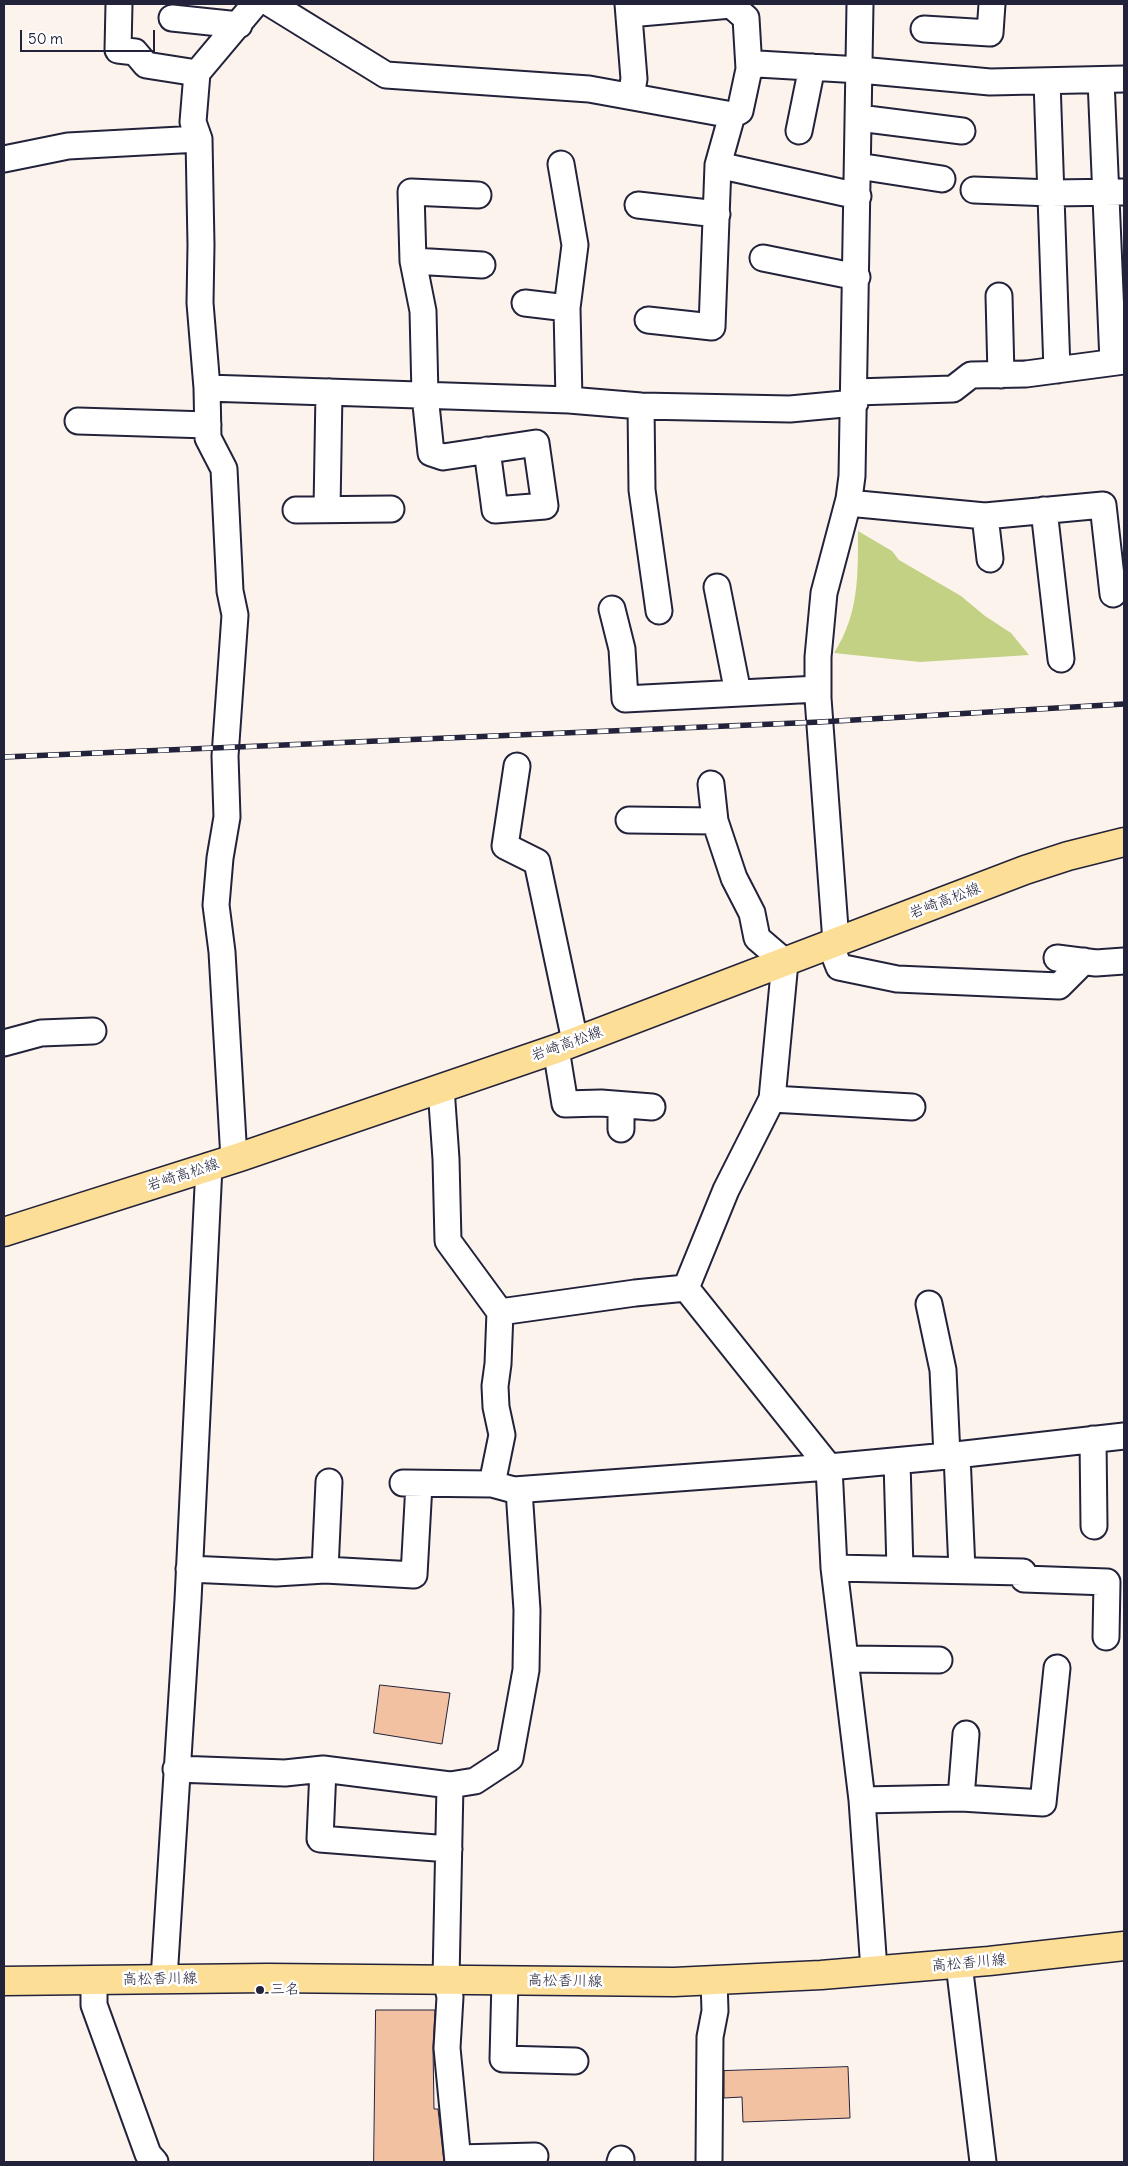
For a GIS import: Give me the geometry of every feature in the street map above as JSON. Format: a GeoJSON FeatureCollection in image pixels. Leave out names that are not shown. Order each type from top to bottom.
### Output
{"type":"FeatureCollection","features":[{"type":"Feature","properties":{"kind":"main road","name":"岩崎高松線"},"geometry":{"type":"LineString","coordinates":[[4,1232],[222,1162],[566,1045],[1025,870],[1068,856],[1124,842]]}},
{"type":"Feature","properties":{"kind":"main road","name":"高松香川線"},"geometry":{"type":"LineString","coordinates":[[4,1981],[164,1979],[674,1982],[959,1964],[1124,1946]]}},
{"type":"Feature","properties":{"kind":"street"},"geometry":{"type":"LineString","coordinates":[[119,4],[118,50],[135,52],[146,65],[197,73]]}},
{"type":"Feature","properties":{"kind":"street"},"geometry":{"type":"LineString","coordinates":[[164,1979],[189,1569],[222,1162],[222,952],[216,905],[220,858],[227,818],[225,756],[235,615],[230,591],[224,469],[208,438],[207,388],[200,303],[199,139],[193,122],[197,73],[255,4]]}},
{"type":"Feature","properties":{"kind":"street"},"geometry":{"type":"LineString","coordinates":[[271,4],[386,76],[589,89],[732,115],[740,111],[749,69],[746,18],[731,5],[629,9],[634,79],[631,96]]}},
{"type":"Feature","properties":{"kind":"street"},"geometry":{"type":"LineString","coordinates":[[860,4],[855,398],[852,476],[848,503],[824,593],[818,657],[818,689],[833,943],[839,967],[897,979],[1059,986],[1084,961]]}},
{"type":"Feature","properties":{"kind":"street"},"geometry":{"type":"LineString","coordinates":[[924,29],[990,33],[992,4]]}},
{"type":"Feature","properties":{"kind":"street"},"geometry":{"type":"LineString","coordinates":[[172,18],[238,25]]}},
{"type":"Feature","properties":{"kind":"street"},"geometry":{"type":"LineString","coordinates":[[207,388],[569,400],[641,406],[790,409],[855,398],[954,389],[971,375],[1026,374],[1119,361],[1113,80],[990,82],[860,70],[758,64],[749,69]]}},
{"type":"Feature","properties":{"kind":"street"},"geometry":{"type":"LineString","coordinates":[[799,131],[812,67]]}},
{"type":"Feature","properties":{"kind":"street"},"geometry":{"type":"LineString","coordinates":[[1047,81],[1057,370]]}},
{"type":"Feature","properties":{"kind":"street"},"geometry":{"type":"LineString","coordinates":[[648,320],[712,327],[718,165],[732,115]]}},
{"type":"Feature","properties":{"kind":"street"},"geometry":{"type":"LineString","coordinates":[[859,118],[962,131]]}},
{"type":"Feature","properties":{"kind":"street"},"geometry":{"type":"LineString","coordinates":[[4,159],[68,146],[199,139]]}},
{"type":"Feature","properties":{"kind":"street"},"geometry":{"type":"LineString","coordinates":[[561,164],[575,245],[567,308],[569,400]]}},
{"type":"Feature","properties":{"kind":"street"},"geometry":{"type":"LineString","coordinates":[[718,165],[858,196]]}},
{"type":"Feature","properties":{"kind":"street"},"geometry":{"type":"LineString","coordinates":[[858,166],[942,179]]}},
{"type":"Feature","properties":{"kind":"street"},"geometry":{"type":"LineString","coordinates":[[974,190],[1051,193],[1115,192]]}},
{"type":"Feature","properties":{"kind":"street"},"geometry":{"type":"LineString","coordinates":[[478,195],[411,192],[413,261],[423,311],[425,395],[431,453],[443,457],[487,450]]}},
{"type":"Feature","properties":{"kind":"street"},"geometry":{"type":"LineString","coordinates":[[638,205],[717,214]]}},
{"type":"Feature","properties":{"kind":"street"},"geometry":{"type":"LineString","coordinates":[[763,258],[856,277]]}},
{"type":"Feature","properties":{"kind":"street"},"geometry":{"type":"LineString","coordinates":[[413,261],[482,265]]}},
{"type":"Feature","properties":{"kind":"street"},"geometry":{"type":"LineString","coordinates":[[999,296],[1001,375]]}},
{"type":"Feature","properties":{"kind":"street"},"geometry":{"type":"LineString","coordinates":[[525,304],[567,308]]}},
{"type":"Feature","properties":{"kind":"street"},"geometry":{"type":"LineString","coordinates":[[327,509],[329,392]]}},
{"type":"Feature","properties":{"kind":"street"},"geometry":{"type":"LineString","coordinates":[[641,406],[642,490],[659,611]]}},
{"type":"Feature","properties":{"kind":"street"},"geometry":{"type":"LineString","coordinates":[[78,421],[208,425]]}},
{"type":"Feature","properties":{"kind":"street"},"geometry":{"type":"LineString","coordinates":[[848,503],[986,516],[1103,505],[1113,594]]}},
{"type":"Feature","properties":{"kind":"street"},"geometry":{"type":"LineString","coordinates":[[296,510],[390,509]]}},
{"type":"Feature","properties":{"kind":"street"},"geometry":{"type":"LineString","coordinates":[[1044,510],[1062,659]]}},
{"type":"Feature","properties":{"kind":"street"},"geometry":{"type":"LineString","coordinates":[[986,516],[990,559]]}},
{"type":"Feature","properties":{"kind":"street"},"geometry":{"type":"LineString","coordinates":[[717,587],[738,693]]}},
{"type":"Feature","properties":{"kind":"street"},"geometry":{"type":"LineString","coordinates":[[612,608],[622,649],[624,699],[818,689]]}},
{"type":"Feature","properties":{"kind":"street"},"geometry":{"type":"LineString","coordinates":[[518,766],[505,846],[537,862],[566,1045],[565,1104],[652,1107]]}},
{"type":"Feature","properties":{"kind":"street"},"geometry":{"type":"LineString","coordinates":[[686,1288],[726,1190],[772,1099],[785,962],[757,938],[752,913],[734,878],[715,821],[711,784]]}},
{"type":"Feature","properties":{"kind":"street"},"geometry":{"type":"LineString","coordinates":[[629,820],[715,821]]}},
{"type":"Feature","properties":{"kind":"street"},"geometry":{"type":"LineString","coordinates":[[1057,958],[1084,961],[1124,961]]}},
{"type":"Feature","properties":{"kind":"street"},"geometry":{"type":"LineString","coordinates":[[4,1043],[41,1033],[93,1032]]}},
{"type":"Feature","properties":{"kind":"street"},"geometry":{"type":"LineString","coordinates":[[441,1088],[446,1159],[448,1241],[500,1312],[498,1364],[495,1386],[496,1407],[502,1435],[492,1484]]}},
{"type":"Feature","properties":{"kind":"street"},"geometry":{"type":"LineString","coordinates":[[772,1099],[912,1107]]}},
{"type":"Feature","properties":{"kind":"street"},"geometry":{"type":"LineString","coordinates":[[621,1105],[621,1129]]}},
{"type":"Feature","properties":{"kind":"street"},"geometry":{"type":"LineString","coordinates":[[500,1312],[635,1293],[686,1288]]}},
{"type":"Feature","properties":{"kind":"street"},"geometry":{"type":"LineString","coordinates":[[686,1288],[829,1467],[834,1568],[862,1800],[874,1970]]}},
{"type":"Feature","properties":{"kind":"street"},"geometry":{"type":"LineString","coordinates":[[929,1304],[943,1370],[962,1570]]}},
{"type":"Feature","properties":{"kind":"street"},"geometry":{"type":"LineString","coordinates":[[189,1569],[276,1573],[325,1570],[414,1575],[411,1483],[492,1484],[519,1490],[897,1461],[1124,1436]]}},
{"type":"Feature","properties":{"kind":"street"},"geometry":{"type":"LineString","coordinates":[[1093,1440],[1094,1526]]}},
{"type":"Feature","properties":{"kind":"street"},"geometry":{"type":"LineString","coordinates":[[897,1461],[900,1569]]}},
{"type":"Feature","properties":{"kind":"street"},"geometry":{"type":"LineString","coordinates":[[325,1570],[329,1482]]}},
{"type":"Feature","properties":{"kind":"street"},"geometry":{"type":"LineString","coordinates":[[176,1769],[285,1773],[323,1769],[450,1785],[475,1781],[510,1758],[526,1670],[527,1610],[519,1490]]}},
{"type":"Feature","properties":{"kind":"street"},"geometry":{"type":"LineString","coordinates":[[834,1568],[1023,1572],[1024,1579],[1107,1582],[1106,1637]]}},
{"type":"Feature","properties":{"kind":"street"},"geometry":{"type":"LineString","coordinates":[[845,1659],[939,1660]]}},
{"type":"Feature","properties":{"kind":"street"},"geometry":{"type":"LineString","coordinates":[[862,1800],[961,1798],[1043,1803],[1056,1668]]}},
{"type":"Feature","properties":{"kind":"street"},"geometry":{"type":"LineString","coordinates":[[961,1798],[966,1734]]}},
{"type":"Feature","properties":{"kind":"street"},"geometry":{"type":"LineString","coordinates":[[323,1769],[320,1838],[449,1849]]}},
{"type":"Feature","properties":{"kind":"street"},"geometry":{"type":"LineString","coordinates":[[450,1785],[446,1980],[450,1997],[447,2048],[458,2160],[535,2156]]}},
{"type":"Feature","properties":{"kind":"street"},"geometry":{"type":"LineString","coordinates":[[959,1964],[983,2162]]}},
{"type":"Feature","properties":{"kind":"street"},"geometry":{"type":"LineString","coordinates":[[505,1980],[503,2059],[574,2061]]}},
{"type":"Feature","properties":{"kind":"street"},"geometry":{"type":"LineString","coordinates":[[708,2162],[710,2037],[715,2011],[714,1980]]}},
{"type":"Feature","properties":{"kind":"street"},"geometry":{"type":"LineString","coordinates":[[94,1981],[94,2005],[148,2154],[154,2162]]}},
{"type":"Feature","properties":{"kind":"green space"},"geometry":{"type":"Polygon","coordinates":[[[858,531],[892,551],[899,560],[961,596],[985,616],[1011,633],[1029,655],[920,662],[834,653],[853,609],[858,564],[858,531]]]}},
{"type":"Feature","properties":{"kind":"building"},"geometry":{"type":"Polygon","coordinates":[[[380,1685],[450,1693],[442,1744],[374,1733],[380,1685]]]}},
{"type":"Feature","properties":{"kind":"building"},"geometry":{"type":"Polygon","coordinates":[[[376,2010],[435,2010],[433,2047],[434,2109],[438,2109],[444,2162],[374,2162],[376,2010]]]}},
{"type":"Feature","properties":{"kind":"building"},"geometry":{"type":"Polygon","coordinates":[[[848,2067],[850,2118],[743,2122],[742,2097],[724,2098],[724,2071],[848,2067]]]}},
{"type":"Feature","properties":{"kind":"railway"},"geometry":{"type":"LineString","coordinates":[[4,757],[820,722],[1124,704]]}},
{"type":"Feature","properties":{"kind":"place","name":"三名"},"geometry":{"type":"Point","coordinates":[260,1990]}}]}
